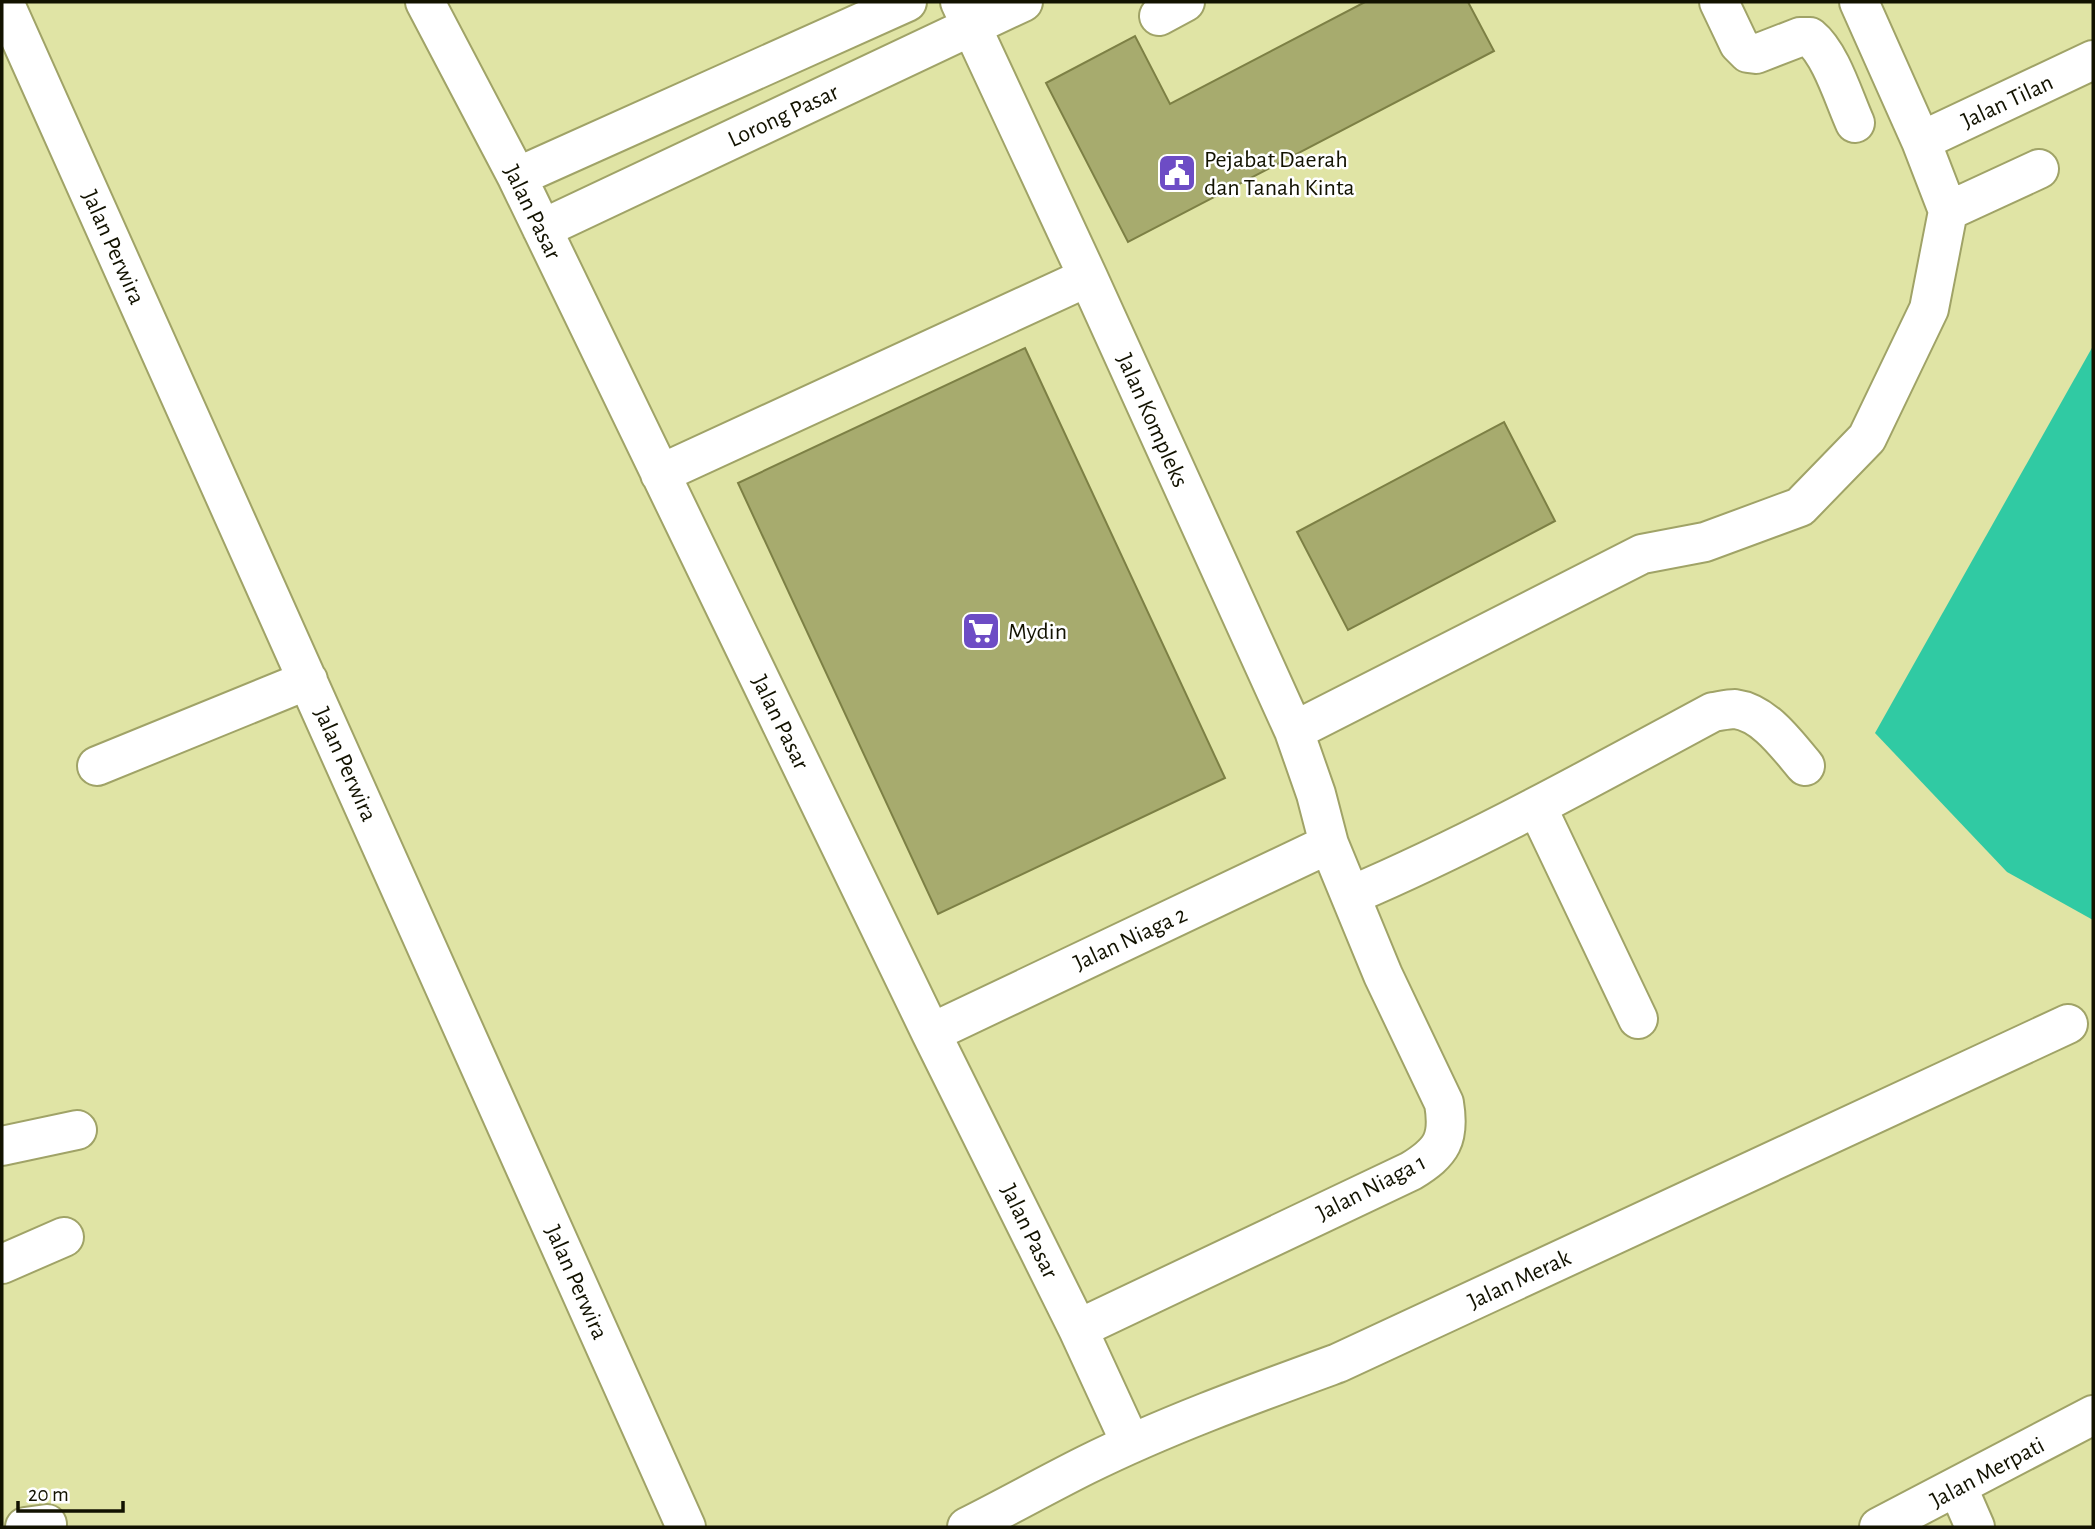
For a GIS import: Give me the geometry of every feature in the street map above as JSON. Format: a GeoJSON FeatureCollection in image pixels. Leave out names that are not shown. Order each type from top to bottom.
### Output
{"type":"FeatureCollection","features":[{"type":"Feature","properties":{"kind":"street","name":"Jalan Perwira"},"geometry":{"type":"LineString","coordinates":[[4,2],[686,1527]]}},
{"type":"Feature","properties":{"kind":"street","name":"Jalan Pasar"},"geometry":{"type":"LineString","coordinates":[[425,2],[517,177],[931,1033],[1078,1329],[1131,1444]]}},
{"type":"Feature","properties":{"kind":"street"},"geometry":{"type":"LineString","coordinates":[[517,177],[907,2]]}},
{"type":"Feature","properties":{"kind":"street","name":"Lorong Pasar"},"geometry":{"type":"LineString","coordinates":[[542,229],[965,14],[1023,2]]}},
{"type":"Feature","properties":{"kind":"street"},"geometry":{"type":"LineString","coordinates":[[1719,2],[1739,44],[1748,52],[1756,54],[1800,37],[1810,37],[1816,42],[1831,68],[1855,124]]}},
{"type":"Feature","properties":{"kind":"street"},"geometry":{"type":"LineString","coordinates":[[1294,731],[1642,554],[1705,542],[1800,507],[1867,438],[1929,309],[1948,211],[1921,141],[1858,2]]}},
{"type":"Feature","properties":{"kind":"street","name":"Jalan Kompleks"},"geometry":{"type":"LineString","coordinates":[[965,14],[1088,276],[1294,731],[1316,794],[1329,844]]}},
{"type":"Feature","properties":{"kind":"street"},"geometry":{"type":"LineString","coordinates":[[1831,68],[1879,48]]}},
{"type":"Feature","properties":{"kind":"street","name":"Jalan Tilan"},"geometry":{"type":"LineString","coordinates":[[1921,141],[2093,60]]}},
{"type":"Feature","properties":{"kind":"street"},"geometry":{"type":"LineString","coordinates":[[1948,211],[2039,169]]}},
{"type":"Feature","properties":{"kind":"street"},"geometry":{"type":"LineString","coordinates":[[660,474],[1088,276]]}},
{"type":"Feature","properties":{"kind":"street"},"geometry":{"type":"LineString","coordinates":[[97,766],[307,680]]}},
{"type":"Feature","properties":{"kind":"street"},"geometry":{"type":"LineString","coordinates":[[1352,895],[1415,868],[1537,807],[1713,712],[1734,709],[1751,713],[1777,734],[1805,766]]}},
{"type":"Feature","properties":{"kind":"street"},"geometry":{"type":"LineString","coordinates":[[1537,807],[1638,1019]]}},
{"type":"Feature","properties":{"kind":"street","name":"Jalan Niaga 2"},"geometry":{"type":"LineString","coordinates":[[931,1033],[1329,844]]}},
{"type":"Feature","properties":{"kind":"street","name":"Jalan Niaga 1"},"geometry":{"type":"LineString","coordinates":[[1078,1329],[1411,1171],[1431,1159],[1443,1140],[1447,1123],[1444,1103],[1383,975],[1329,844]]}},
{"type":"Feature","properties":{"kind":"street","name":"Jalan Merak"},"geometry":{"type":"LineString","coordinates":[[967,1527],[1085,1465],[1233,1401],[1338,1363],[2068,1024]]}},
{"type":"Feature","properties":{"kind":"street"},"geometry":{"type":"LineString","coordinates":[[2,1146],[77,1130]]}},
{"type":"Feature","properties":{"kind":"street"},"geometry":{"type":"LineString","coordinates":[[2,1264],[64,1237]]}},
{"type":"Feature","properties":{"kind":"street","name":"Jalan Merpati"},"geometry":{"type":"LineString","coordinates":[[1879,1527],[2093,1415]]}},
{"type":"Feature","properties":{"kind":"street"},"geometry":{"type":"LineString","coordinates":[[1958,1488],[1975,1527]]}},
{"type":"Feature","properties":{"kind":"water"},"geometry":{"type":"Polygon","coordinates":[[[2093,346],[2093,920],[2007,872],[1875,733],[2093,346]]]}},
{"type":"Feature","properties":{"kind":"building","name":"Pejabat Daerah dan Tanah Kinta"},"geometry":{"type":"Polygon","coordinates":[[[1365,2],[1468,2],[1494,51],[1128,242],[1046,83],[1135,36],[1170,104],[1365,2]]]}},
{"type":"Feature","properties":{"kind":"building","name":"Mydin"},"geometry":{"type":"Polygon","coordinates":[[[1025,348],[1225,778],[938,914],[738,483],[1025,348]]]}},
{"type":"Feature","properties":{"kind":"building"},"geometry":{"type":"Polygon","coordinates":[[[1504,422],[1555,521],[1348,630],[1297,532],[1504,422]]]}},
{"type":"Feature","properties":{"kind":"place","name":"Pejabat Daerah dan Tanah Kinta"},"geometry":{"type":"Point","coordinates":[1177,173]}},
{"type":"Feature","properties":{"kind":"place","name":"Mydin"},"geometry":{"type":"Point","coordinates":[981,631]}}]}
